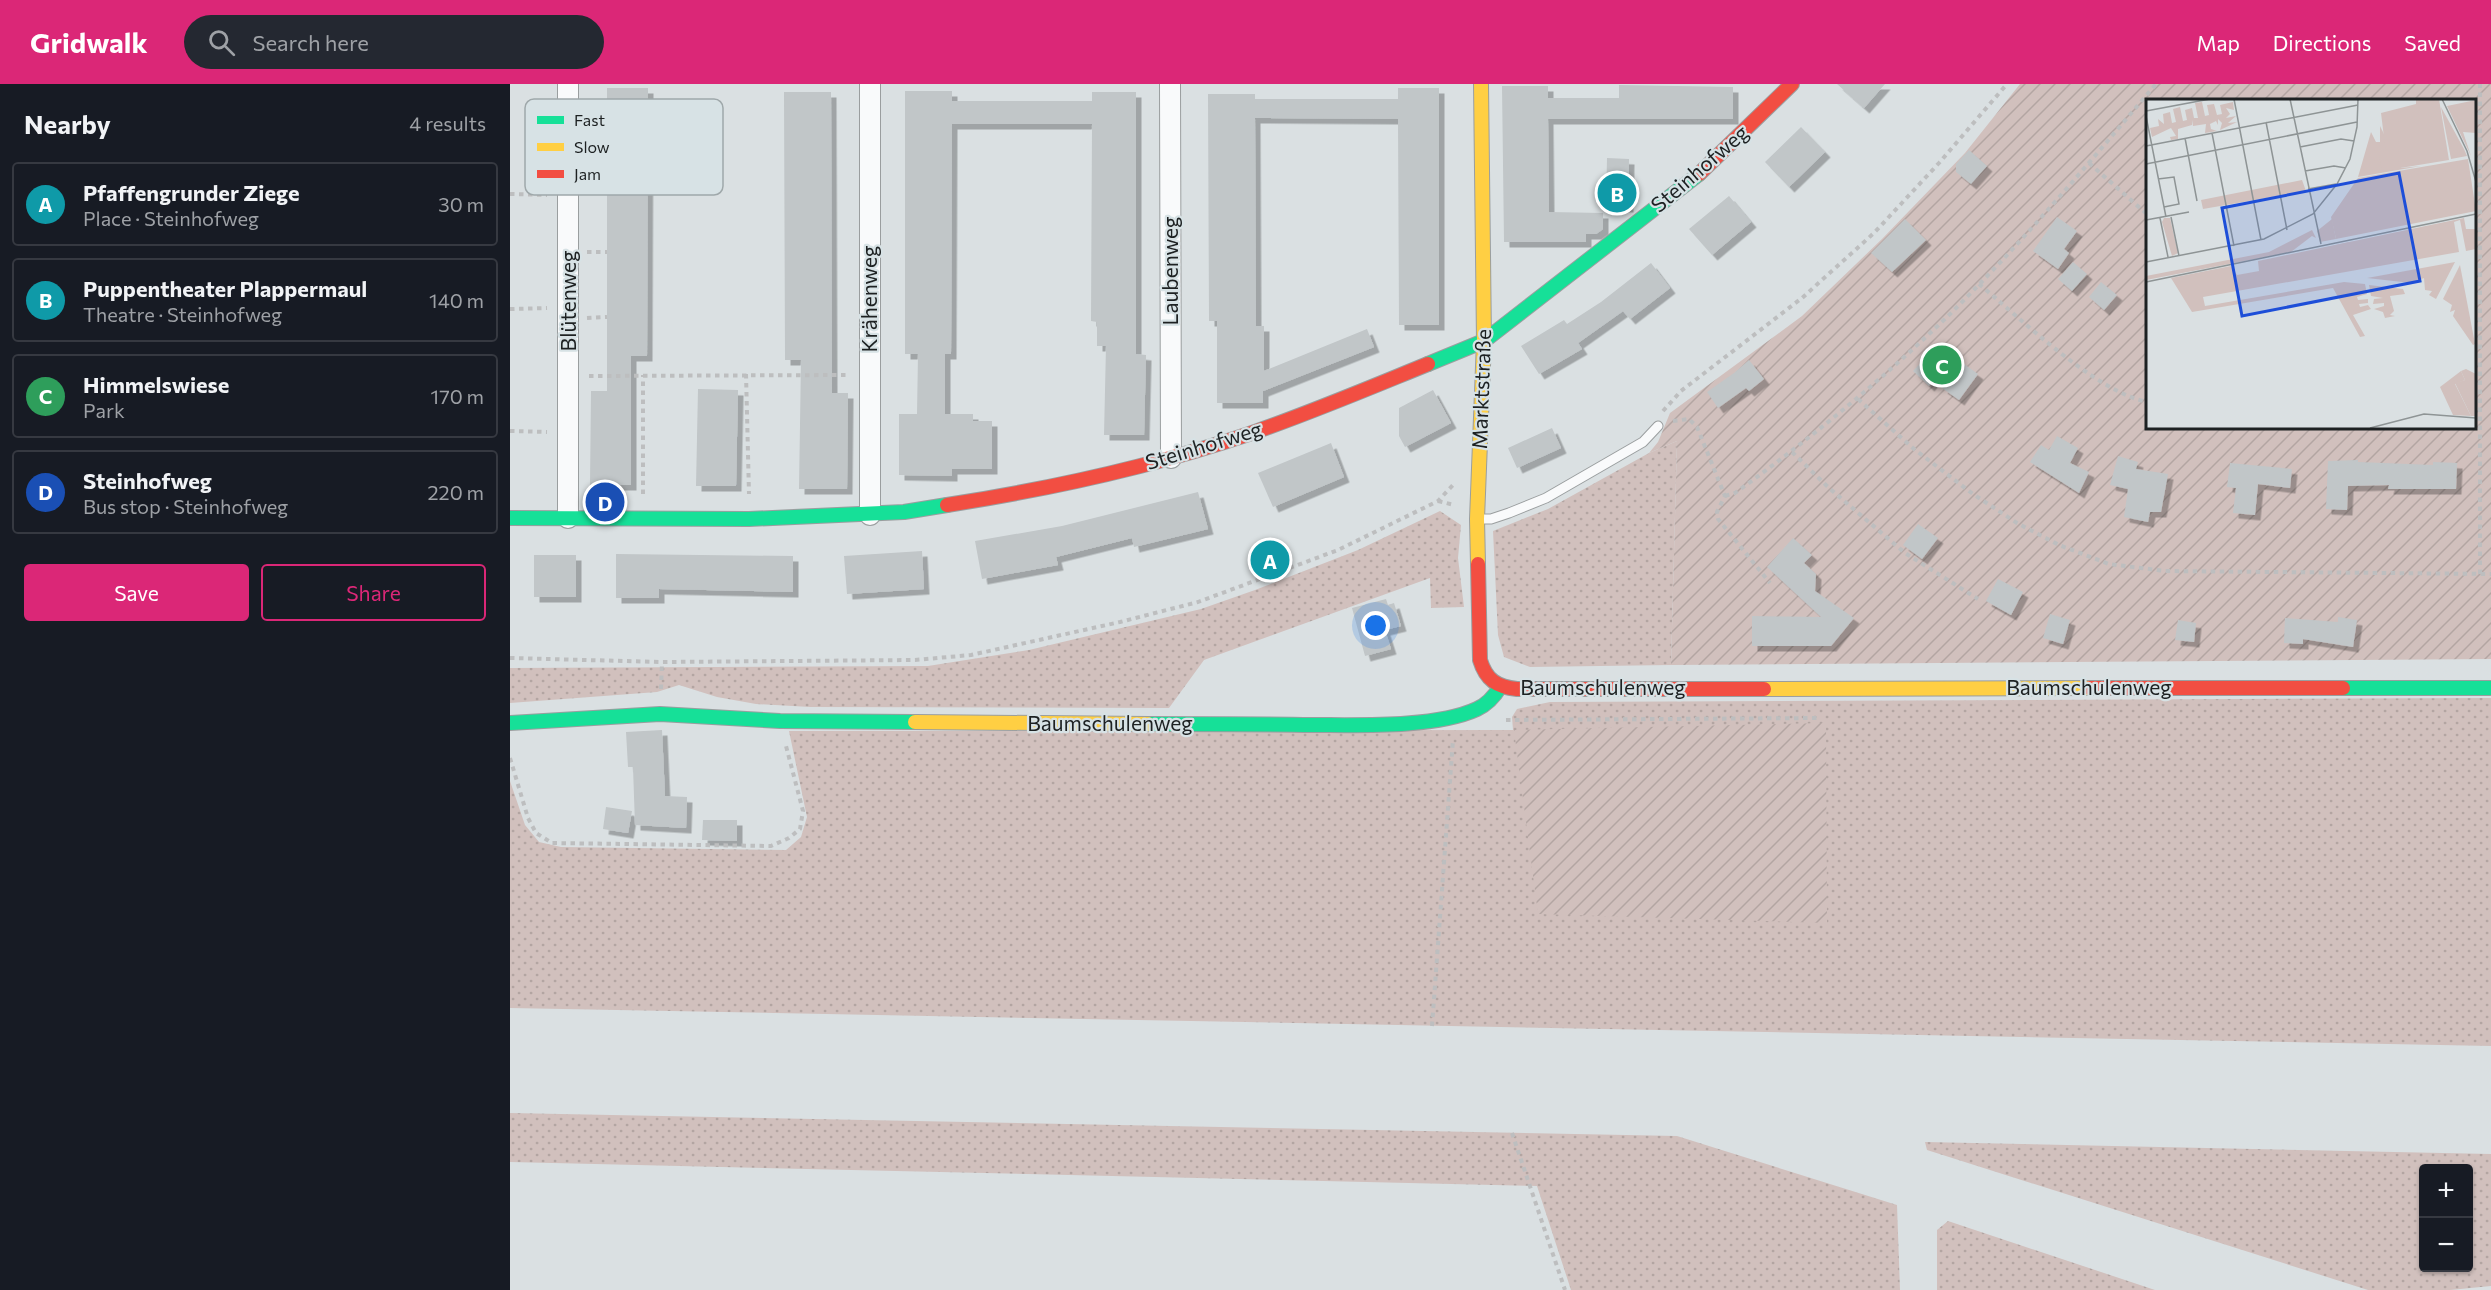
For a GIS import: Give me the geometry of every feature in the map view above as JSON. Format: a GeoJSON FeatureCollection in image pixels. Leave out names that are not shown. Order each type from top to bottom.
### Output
{"type":"FeatureCollection","features":[{"type":"Feature","properties":{"kind":"street","name":"Krähenweg"},"geometry":{"type":"LineString","coordinates":[[870,84],[870,515]]}},
{"type":"Feature","properties":{"kind":"street","name":"Laubenweg"},"geometry":{"type":"LineString","coordinates":[[1170,84],[1171,458]]}},
{"type":"Feature","properties":{"kind":"street","name":"Marktstraße"},"geometry":{"type":"LineString","coordinates":[[1481,84],[1484,341],[1477,519],[1480,660],[1483,670],[1500,687]]}},
{"type":"Feature","properties":{"kind":"street","name":"Steinhofweg"},"geometry":{"type":"LineString","coordinates":[[510,518],[749,519],[904,512],[1038,491],[1171,458],[1248,434],[1317,409],[1484,341],[1703,171],[1792,84]]}},
{"type":"Feature","properties":{"kind":"street","name":"Blütenweg"},"geometry":{"type":"LineString","coordinates":[[568,195],[568,518]]}},
{"type":"Feature","properties":{"kind":"street","name":"Baumschulenweg"},"geometry":{"type":"LineString","coordinates":[[510,723],[660,714],[780,722],[1356,725],[1432,721],[1455,715],[1488,703],[1500,687],[1517,689],[2491,688]]}},
{"type":"Feature","properties":{"kind":"lane"},"geometry":{"type":"LineString","coordinates":[[1477,519],[1491,519],[1546,498],[1643,442],[1658,426]]}},
{"type":"Feature","properties":{"kind":"path"},"geometry":{"type":"LineString","coordinates":[[1658,426],[1664,410],[1681,391],[1802,298],[1874,233],[1968,131],[2007,84]]}},
{"type":"Feature","properties":{"kind":"path"},"geometry":{"type":"LineString","coordinates":[[1770,583],[1718,519],[1717,512],[1725,496],[1735,493],[1792,452],[1858,399],[1979,284],[2089,163],[2156,84]]}},
{"type":"Feature","properties":{"kind":"path"},"geometry":{"type":"LineString","coordinates":[[2480,84],[2481,242],[2477,407],[2480,574]]}},
{"type":"Feature","properties":{"kind":"path"},"geometry":{"type":"LineString","coordinates":[[2089,163],[2146,214]]}},
{"type":"Feature","properties":{"kind":"path"},"geometry":{"type":"LineString","coordinates":[[510,194],[525,194]]}},
{"type":"Feature","properties":{"kind":"path"},"geometry":{"type":"LineString","coordinates":[[2476,242],[2481,242]]}},
{"type":"Feature","properties":{"kind":"path"},"geometry":{"type":"LineString","coordinates":[[1979,284],[2066,357],[2107,385],[2146,401]]}},
{"type":"Feature","properties":{"kind":"path"},"geometry":{"type":"LineString","coordinates":[[510,309],[568,308]]}},
{"type":"Feature","properties":{"kind":"path"},"geometry":{"type":"LineString","coordinates":[[642,518],[643,375]]}},
{"type":"Feature","properties":{"kind":"path"},"geometry":{"type":"LineString","coordinates":[[746,375],[749,519]]}},
{"type":"Feature","properties":{"kind":"path"},"geometry":{"type":"LineString","coordinates":[[569,376],[870,375]]}},
{"type":"Feature","properties":{"kind":"path"},"geometry":{"type":"LineString","coordinates":[[1858,399],[1914,448],[1973,494],[2017,523],[2059,545],[2109,564],[2165,571],[2491,574]]}},
{"type":"Feature","properties":{"kind":"path"},"geometry":{"type":"LineString","coordinates":[[1658,426],[1689,419],[1697,427],[1725,496]]}},
{"type":"Feature","properties":{"kind":"path"},"geometry":{"type":"LineString","coordinates":[[510,432],[568,432]]}},
{"type":"Feature","properties":{"kind":"path"},"geometry":{"type":"LineString","coordinates":[[1792,452],[1828,488],[1905,554],[1978,599]]}},
{"type":"Feature","properties":{"kind":"path"},"geometry":{"type":"LineString","coordinates":[[510,658],[662,662],[915,660],[971,655],[1120,622],[1197,602],[1338,550],[1438,501]]}},
{"type":"Feature","properties":{"kind":"path"},"geometry":{"type":"LineString","coordinates":[[1432,1026],[1455,715]]}},
{"type":"Feature","properties":{"kind":"path"},"geometry":{"type":"LineString","coordinates":[[1503,720],[1821,718]]}},
{"type":"Feature","properties":{"kind":"path"},"geometry":{"type":"LineString","coordinates":[[510,758],[528,818],[536,833],[552,843],[771,846],[789,838],[800,829],[802,812],[780,722]]}},
{"type":"Feature","properties":{"kind":"path"},"geometry":{"type":"LineString","coordinates":[[1512,1133],[1565,1290]]}},
{"type":"Feature","properties":{"kind":"shaded area"},"geometry":{"type":"Polygon","coordinates":[[[2020,84],[2491,84],[2491,659],[1671,665],[1677,441],[1649,453],[1658,442],[1670,413],[1802,316],[1882,239],[1965,153],[2020,84]]]}},
{"type":"Feature","properties":{"kind":"shaded area"},"geometry":{"type":"Polygon","coordinates":[[[1677,441],[1671,665],[1530,667],[1504,657],[1498,635],[1493,531],[1548,509],[1649,453],[1677,441]]]}},
{"type":"Feature","properties":{"kind":"shaded area"},"geometry":{"type":"Polygon","coordinates":[[[1440,511],[1461,525],[1458,558],[1464,607],[1431,608],[1430,578],[1204,660],[1169,708],[810,707],[756,704],[717,697],[679,685],[657,692],[510,703],[510,668],[928,666],[1029,650],[1201,609],[1358,550],[1440,511]]]}},
{"type":"Feature","properties":{"kind":"shaded area"},"geometry":{"type":"Polygon","coordinates":[[[2491,698],[2491,1046],[510,1008],[510,781],[525,825],[539,842],[561,847],[786,850],[801,837],[807,817],[789,731],[1513,730],[1512,717],[1517,709],[1550,702],[2491,698]]]}},
{"type":"Feature","properties":{"kind":"shaded area"},"geometry":{"type":"Polygon","coordinates":[[[1826,723],[1827,923],[1538,914],[1514,730],[1826,723]]]}},
{"type":"Feature","properties":{"kind":"shaded area"},"geometry":{"type":"Polygon","coordinates":[[[510,1113],[1677,1136],[1897,1205],[1900,1290],[1571,1290],[1537,1186],[510,1162],[510,1113]]]}},
{"type":"Feature","properties":{"kind":"shaded area"},"geometry":{"type":"Polygon","coordinates":[[[1925,1142],[2491,1154],[2491,1286],[2450,1290],[2368,1290],[1927,1150],[1925,1142]]]}},
{"type":"Feature","properties":{"kind":"shaded area"},"geometry":{"type":"Polygon","coordinates":[[[1948,1221],[2155,1290],[1937,1290],[1937,1230],[1948,1221]]]}},
{"type":"Feature","properties":{"kind":"building"},"geometry":{"type":"Polygon","coordinates":[[[1837,84],[1885,84],[1864,108],[1837,84]]]}},
{"type":"Feature","properties":{"kind":"building"},"geometry":{"type":"Polygon","coordinates":[[[1619,85],[1733,87],[1733,119],[1548,119],[1549,212],[1603,213],[1603,229],[1596,234],[1586,234],[1586,242],[1504,242],[1502,86],[1548,86],[1548,98],[1619,98],[1619,85]]]}},
{"type":"Feature","properties":{"kind":"building"},"geometry":{"type":"Polygon","coordinates":[[[607,88],[648,88],[648,99],[607,99],[607,88]]]}},
{"type":"Feature","properties":{"kind":"building"},"geometry":{"type":"Polygon","coordinates":[[[1398,88],[1439,88],[1439,325],[1399,325],[1398,119],[1255,118],[1256,326],[1264,326],[1264,371],[1367,329],[1374,347],[1263,391],[1263,403],[1217,403],[1217,321],[1209,321],[1208,94],[1255,94],[1255,99],[1398,99],[1398,88]]]}},
{"type":"Feature","properties":{"kind":"building"},"geometry":{"type":"Polygon","coordinates":[[[905,91],[952,91],[952,101],[1092,101],[1092,92],[1136,92],[1136,354],[1146,355],[1144,435],[1104,435],[1106,346],[1097,346],[1097,322],[1091,321],[1092,124],[952,124],[951,354],[945,354],[945,414],[973,414],[973,421],[992,421],[992,469],[952,469],[952,476],[899,475],[899,414],[917,414],[918,354],[905,354],[905,91]]]}},
{"type":"Feature","properties":{"kind":"building"},"geometry":{"type":"Polygon","coordinates":[[[784,92],[831,92],[832,393],[848,393],[847,489],[799,489],[801,360],[785,360],[784,92]]]}},
{"type":"Feature","properties":{"kind":"building"},"geometry":{"type":"Polygon","coordinates":[[[1801,127],[1825,152],[1789,187],[1765,162],[1801,127]]]}},
{"type":"Feature","properties":{"kind":"building"},"geometry":{"type":"Polygon","coordinates":[[[1969,150],[1987,166],[1971,184],[1956,172],[1956,164],[1969,150]]]}},
{"type":"Feature","properties":{"kind":"building"},"geometry":{"type":"Polygon","coordinates":[[[1607,158],[1629,159],[1628,207],[1606,206],[1607,158]]]}},
{"type":"Feature","properties":{"kind":"building"},"geometry":{"type":"Polygon","coordinates":[[[607,195],[648,195],[647,356],[631,356],[631,485],[590,485],[591,391],[607,391],[607,195]]]}},
{"type":"Feature","properties":{"kind":"building"},"geometry":{"type":"Polygon","coordinates":[[[1729,196],[1751,222],[1712,255],[1689,229],[1729,196]]]}},
{"type":"Feature","properties":{"kind":"building"},"geometry":{"type":"Polygon","coordinates":[[[2057,217],[2077,231],[2064,249],[2069,253],[2058,269],[2033,251],[2057,217]]]}},
{"type":"Feature","properties":{"kind":"building"},"geometry":{"type":"Polygon","coordinates":[[[1905,219],[1926,240],[1892,272],[1871,253],[1905,219]]]}},
{"type":"Feature","properties":{"kind":"building"},"geometry":{"type":"Polygon","coordinates":[[[2073,262],[2087,274],[2072,291],[2058,279],[2073,262]]]}},
{"type":"Feature","properties":{"kind":"building"},"geometry":{"type":"Polygon","coordinates":[[[1651,263],[1670,288],[1630,319],[1623,311],[1578,343],[1582,349],[1539,374],[1521,346],[1564,320],[1567,324],[1601,302],[1651,263]]]}},
{"type":"Feature","properties":{"kind":"building"},"geometry":{"type":"Polygon","coordinates":[[[2101,282],[2117,295],[2104,310],[2089,297],[2101,282]]]}},
{"type":"Feature","properties":{"kind":"building"},"geometry":{"type":"Polygon","coordinates":[[[1928,355],[1944,368],[1929,386],[1913,371],[1928,355]]]}},
{"type":"Feature","properties":{"kind":"building"},"geometry":{"type":"Polygon","coordinates":[[[1749,360],[1764,379],[1749,391],[1746,388],[1718,408],[1707,392],[1749,360]]]}},
{"type":"Feature","properties":{"kind":"building"},"geometry":{"type":"Polygon","coordinates":[[[1964,364],[1978,374],[1959,400],[1942,388],[1964,364]]]}},
{"type":"Feature","properties":{"kind":"building"},"geometry":{"type":"Polygon","coordinates":[[[698,389],[738,390],[736,486],[696,486],[698,389]]]}},
{"type":"Feature","properties":{"kind":"building"},"geometry":{"type":"Polygon","coordinates":[[[1433,390],[1451,423],[1405,447],[1399,436],[1399,408],[1433,390]]]}},
{"type":"Feature","properties":{"kind":"building"},"geometry":{"type":"Polygon","coordinates":[[[1552,428],[1561,448],[1517,468],[1508,448],[1552,428]]]}},
{"type":"Feature","properties":{"kind":"building"},"geometry":{"type":"Polygon","coordinates":[[[2057,436],[2078,448],[2070,463],[2089,472],[2079,493],[2030,462],[2041,445],[2049,450],[2057,436]]]}},
{"type":"Feature","properties":{"kind":"building"},"geometry":{"type":"Polygon","coordinates":[[[1331,443],[1344,477],[1273,507],[1258,473],[1331,443]]]}},
{"type":"Feature","properties":{"kind":"building"},"geometry":{"type":"Polygon","coordinates":[[[2118,456],[2138,462],[2136,469],[2168,474],[2161,512],[2150,512],[2148,522],[2124,517],[2128,489],[2110,485],[2118,456]]]}},
{"type":"Feature","properties":{"kind":"building"},"geometry":{"type":"Polygon","coordinates":[[[2358,460],[2358,462],[2433,465],[2433,462],[2457,463],[2456,489],[2388,489],[2389,485],[2348,486],[2347,510],[2326,509],[2328,461],[2358,460]]]}},
{"type":"Feature","properties":{"kind":"building"},"geometry":{"type":"Polygon","coordinates":[[[2230,463],[2292,469],[2290,488],[2258,484],[2255,515],[2233,513],[2236,488],[2227,487],[2230,463]]]}},
{"type":"Feature","properties":{"kind":"building"},"geometry":{"type":"Polygon","coordinates":[[[1198,492],[1208,529],[1134,547],[1132,538],[1056,557],[1058,565],[982,579],[975,541],[1062,526],[1198,492]]]}},
{"type":"Feature","properties":{"kind":"building"},"geometry":{"type":"Polygon","coordinates":[[[1918,524],[1938,538],[1922,559],[1903,545],[1918,524]]]}},
{"type":"Feature","properties":{"kind":"building"},"geometry":{"type":"Polygon","coordinates":[[[1793,538],[1812,555],[1804,563],[1816,574],[1815,591],[1854,618],[1831,646],[1752,646],[1752,616],[1821,617],[1767,567],[1793,538]]]}},
{"type":"Feature","properties":{"kind":"building"},"geometry":{"type":"Polygon","coordinates":[[[922,551],[924,589],[847,594],[844,556],[922,551]]]}},
{"type":"Feature","properties":{"kind":"building"},"geometry":{"type":"Polygon","coordinates":[[[616,554],[793,556],[793,592],[659,589],[659,598],[616,598],[616,554]]]}},
{"type":"Feature","properties":{"kind":"building"},"geometry":{"type":"Polygon","coordinates":[[[534,555],[576,555],[576,597],[534,597],[534,555]]]}},
{"type":"Feature","properties":{"kind":"building"},"geometry":{"type":"Polygon","coordinates":[[[1998,579],[2023,592],[2011,615],[1986,601],[1998,579]]]}},
{"type":"Feature","properties":{"kind":"building"},"geometry":{"type":"Polygon","coordinates":[[[1386,599],[1388,605],[1394,603],[1401,626],[1385,630],[1391,649],[1365,656],[1352,608],[1386,599]]]}},
{"type":"Feature","properties":{"kind":"building"},"geometry":{"type":"Polygon","coordinates":[[[2050,614],[2070,620],[2063,644],[2043,638],[2050,614]]]}},
{"type":"Feature","properties":{"kind":"building"},"geometry":{"type":"Polygon","coordinates":[[[2338,617],[2357,620],[2353,647],[2303,639],[2303,644],[2284,643],[2285,618],[2338,622],[2338,617]]]}},
{"type":"Feature","properties":{"kind":"building"},"geometry":{"type":"Polygon","coordinates":[[[2178,620],[2196,623],[2194,642],[2175,640],[2178,620]]]}},
{"type":"Feature","properties":{"kind":"building"},"geometry":{"type":"Polygon","coordinates":[[[662,730],[665,796],[687,797],[686,828],[635,825],[633,767],[628,767],[626,732],[662,730]]]}},
{"type":"Feature","properties":{"kind":"building"},"geometry":{"type":"Polygon","coordinates":[[[606,807],[632,811],[628,833],[603,829],[606,807]]]}},
{"type":"Feature","properties":{"kind":"building"},"geometry":{"type":"Polygon","coordinates":[[[703,820],[737,820],[737,841],[702,840],[703,820]]]}},
{"type":"Feature","properties":{"kind":"traffic: fast"},"geometry":{"type":"LineString","coordinates":[[1428,364],[1484,341],[1699,174]]}},
{"type":"Feature","properties":{"kind":"traffic: fast"},"geometry":{"type":"LineString","coordinates":[[510,518],[749,519],[904,512],[947,505]]}},
{"type":"Feature","properties":{"kind":"traffic: fast"},"geometry":{"type":"LineString","coordinates":[[1148,724],[1352,725],[1441,720],[1477,709],[1490,700],[1500,687]]}},
{"type":"Feature","properties":{"kind":"traffic: fast"},"geometry":{"type":"LineString","coordinates":[[2343,688],[2491,688]]}},
{"type":"Feature","properties":{"kind":"traffic: fast"},"geometry":{"type":"LineString","coordinates":[[510,723],[660,714],[780,721],[915,722]]}},
{"type":"Feature","properties":{"kind":"traffic: slow"},"geometry":{"type":"LineString","coordinates":[[1478,564],[1477,519],[1484,341],[1481,84]]}},
{"type":"Feature","properties":{"kind":"traffic: slow"},"geometry":{"type":"LineString","coordinates":[[1764,689],[2090,688]]}},
{"type":"Feature","properties":{"kind":"traffic: slow"},"geometry":{"type":"LineString","coordinates":[[915,722],[1148,724]]}},
{"type":"Feature","properties":{"kind":"traffic: jam"},"geometry":{"type":"LineString","coordinates":[[1699,174],[1792,84]]}},
{"type":"Feature","properties":{"kind":"traffic: jam"},"geometry":{"type":"LineString","coordinates":[[947,505],[1024,492],[1175,457],[1272,426],[1428,364]]}},
{"type":"Feature","properties":{"kind":"traffic: jam"},"geometry":{"type":"LineString","coordinates":[[1478,564],[1480,660],[1486,673],[1498,684],[1517,689],[1764,689]]}},
{"type":"Feature","properties":{"kind":"traffic: jam"},"geometry":{"type":"LineString","coordinates":[[2090,688],[2343,688]]}},
{"type":"Feature","properties":{"kind":"place","name":"Puppentheater Plappermaul"},"geometry":{"type":"Point","coordinates":[1617,193]}},
{"type":"Feature","properties":{"kind":"place","name":"Himmelswiese"},"geometry":{"type":"Point","coordinates":[1942,365]}},
{"type":"Feature","properties":{"kind":"place","name":"Steinhofweg"},"geometry":{"type":"Point","coordinates":[605,502]}},
{"type":"Feature","properties":{"kind":"place","name":"Pfaffengrunder Ziege"},"geometry":{"type":"Point","coordinates":[1270,560]}}]}
